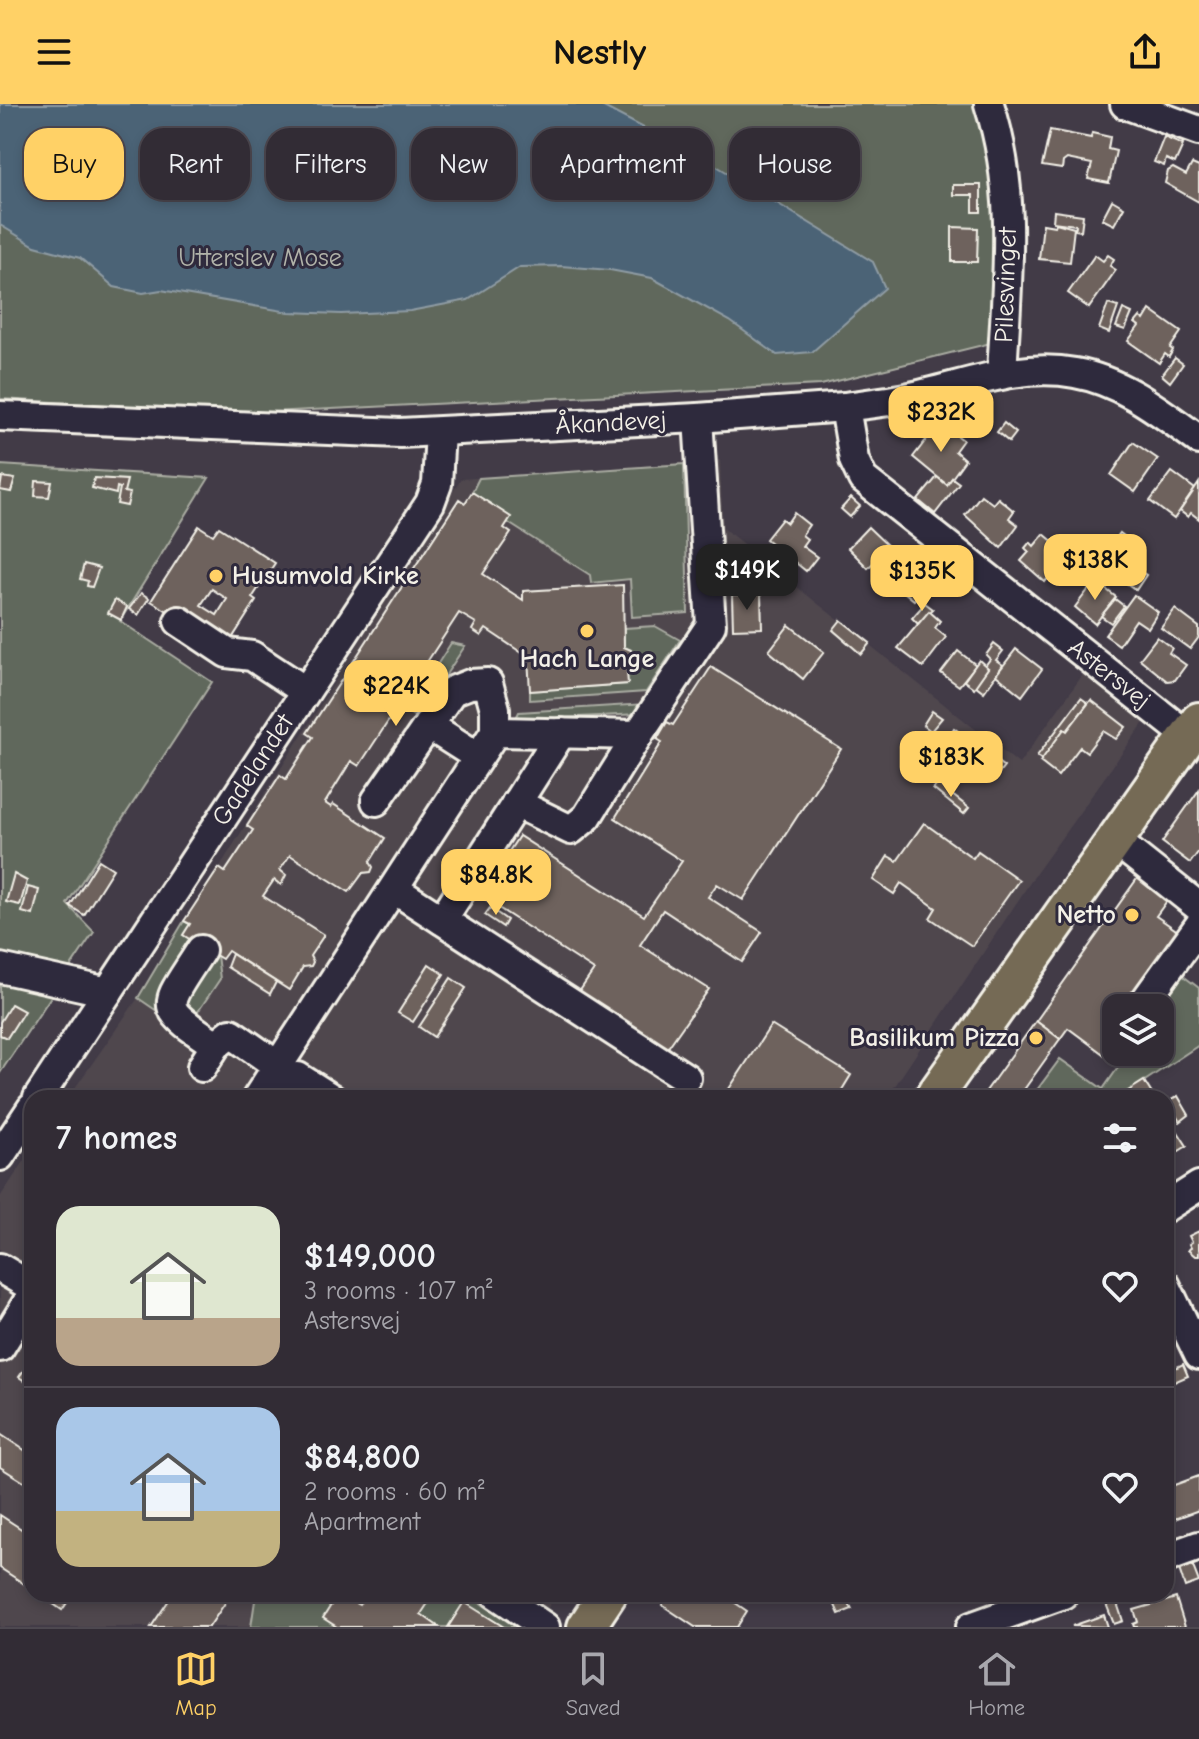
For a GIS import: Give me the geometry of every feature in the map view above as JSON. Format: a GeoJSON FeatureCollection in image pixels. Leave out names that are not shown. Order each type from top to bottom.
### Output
{"type":"FeatureCollection","features":[{"type":"Feature","properties":{"kind":"main road"},"geometry":{"type":"LineString","coordinates":[[939,1090],[1193,729]]}},
{"type":"Feature","properties":{"kind":"street","name":"Pilesvinget"},"geometry":{"type":"LineString","coordinates":[[989,104],[999,135],[1008,191],[1002,373]]}},
{"type":"Feature","properties":{"kind":"street"},"geometry":{"type":"LineString","coordinates":[[1125,104],[1199,131]]}},
{"type":"Feature","properties":{"kind":"street","name":"Åkandevej"},"geometry":{"type":"LineString","coordinates":[[0,416],[400,433],[440,432],[845,407],[906,398],[1002,373],[1041,369],[1077,373],[1103,381],[1146,402],[1199,440]]}},
{"type":"Feature","properties":{"kind":"street","name":"Astersvej"},"geometry":{"type":"LineString","coordinates":[[845,407],[854,460],[863,479],[1193,729]]}},
{"type":"Feature","properties":{"kind":"street"},"geometry":{"type":"LineString","coordinates":[[516,803],[571,830],[587,817],[711,625],[698,418]]}},
{"type":"Feature","properties":{"kind":"street","name":"Gadelandet"},"geometry":{"type":"LineString","coordinates":[[43,1090],[430,503],[437,484],[440,432]]}},
{"type":"Feature","properties":{"kind":"street"},"geometry":{"type":"LineString","coordinates":[[179,621],[227,653],[252,656],[305,691]]}},
{"type":"Feature","properties":{"kind":"street"},"geometry":{"type":"LineString","coordinates":[[262,1090],[495,732],[495,709],[488,683],[470,684],[452,691],[376,801]]}},
{"type":"Feature","properties":{"kind":"street"},"geometry":{"type":"LineString","coordinates":[[428,725],[478,757]]}},
{"type":"Feature","properties":{"kind":"street"},"geometry":{"type":"LineString","coordinates":[[495,732],[638,735]]}},
{"type":"Feature","properties":{"kind":"street"},"geometry":{"type":"LineString","coordinates":[[442,920],[561,733]]}},
{"type":"Feature","properties":{"kind":"street"},"geometry":{"type":"LineString","coordinates":[[1116,841],[1199,907]]}},
{"type":"Feature","properties":{"kind":"street"},"geometry":{"type":"LineString","coordinates":[[394,889],[686,1078]]}},
{"type":"Feature","properties":{"kind":"street"},"geometry":{"type":"LineString","coordinates":[[1150,994],[1199,926]]}},
{"type":"Feature","properties":{"kind":"street"},"geometry":{"type":"LineString","coordinates":[[201,950],[171,1000],[171,1010],[209,1056],[231,1033],[278,1066]]}},
{"type":"Feature","properties":{"kind":"street"},"geometry":{"type":"LineString","coordinates":[[0,968],[108,992]]}},
{"type":"Feature","properties":{"kind":"street"},"geometry":{"type":"LineString","coordinates":[[290,1090],[298,1077],[318,1090]]}},
{"type":"Feature","properties":{"kind":"street"},"geometry":{"type":"LineString","coordinates":[[0,1156],[24,1120]]}},
{"type":"Feature","properties":{"kind":"street"},"geometry":{"type":"LineString","coordinates":[[1174,1202],[1199,1186]]}},
{"type":"Feature","properties":{"kind":"street"},"geometry":{"type":"LineString","coordinates":[[0,1268],[24,1282]]}},
{"type":"Feature","properties":{"kind":"street"},"geometry":{"type":"LineString","coordinates":[[1174,1303],[1199,1355]]}},
{"type":"Feature","properties":{"kind":"street"},"geometry":{"type":"LineString","coordinates":[[0,1347],[24,1308]]}},
{"type":"Feature","properties":{"kind":"street"},"geometry":{"type":"LineString","coordinates":[[1174,1555],[1199,1546]]}},
{"type":"Feature","properties":{"kind":"street"},"geometry":{"type":"LineString","coordinates":[[508,1602],[545,1627]]}},
{"type":"Feature","properties":{"kind":"street"},"geometry":{"type":"LineString","coordinates":[[971,1627],[1041,1602]]}},
{"type":"Feature","properties":{"kind":"shaded area"},"geometry":{"type":"Polygon","coordinates":[[[720,460],[723,528],[1019,764],[1084,673],[1145,721],[1037,872],[892,1090],[74,1090],[138,998],[461,479],[720,460]]]}},
{"type":"Feature","properties":{"kind":"shaded area"},"geometry":{"type":"Polygon","coordinates":[[[24,1162],[24,1602],[552,1602],[535,1627],[0,1627],[0,1197],[24,1162]]]}},
{"type":"Feature","properties":{"kind":"green space","name":"Utterslev Mose"},"geometry":{"type":"Polygon","coordinates":[[[0,104],[978,104],[997,195],[991,343],[821,385],[250,413],[0,399],[0,104]]]}},
{"type":"Feature","properties":{"kind":"green space"},"geometry":{"type":"Polygon","coordinates":[[[684,464],[688,613],[632,617],[630,579],[591,583],[590,575],[507,522],[510,517],[472,492],[479,478],[684,464]]]}},
{"type":"Feature","properties":{"kind":"green space"},"geometry":{"type":"Polygon","coordinates":[[[0,465],[209,478],[120,621],[212,682],[67,904],[94,932],[0,1073],[0,465]]]}},
{"type":"Feature","properties":{"kind":"green space"},"geometry":{"type":"Polygon","coordinates":[[[655,626],[680,640],[646,692],[530,700],[530,691],[627,684],[626,660],[632,656],[631,650],[624,647],[624,628],[655,626]]]}},
{"type":"Feature","properties":{"kind":"green space"},"geometry":{"type":"Polygon","coordinates":[[[451,643],[465,646],[417,718],[407,712],[451,643]]]}},
{"type":"Feature","properties":{"kind":"green space"},"geometry":{"type":"Polygon","coordinates":[[[645,704],[640,714],[515,720],[519,712],[645,704]]]}},
{"type":"Feature","properties":{"kind":"green space"},"geometry":{"type":"Polygon","coordinates":[[[184,921],[190,924],[183,935],[198,944],[173,1022],[138,998],[184,921]]]}},
{"type":"Feature","properties":{"kind":"green space"},"geometry":{"type":"Polygon","coordinates":[[[207,949],[217,955],[220,979],[191,1022],[176,998],[207,949]]]}},
{"type":"Feature","properties":{"kind":"green space"},"geometry":{"type":"Polygon","coordinates":[[[1182,975],[1199,988],[1199,1045],[1174,1062],[1174,994],[1169,994],[1182,975]]]}},
{"type":"Feature","properties":{"kind":"green space"},"geometry":{"type":"Polygon","coordinates":[[[1060,1059],[1103,1089],[1119,1066],[1167,1066],[1131,1090],[1037,1090],[1060,1059]]]}},
{"type":"Feature","properties":{"kind":"green space"},"geometry":{"type":"Polygon","coordinates":[[[255,1602],[479,1602],[516,1627],[251,1627],[255,1602]]]}},
{"type":"Feature","properties":{"kind":"water"},"geometry":{"type":"Polygon","coordinates":[[[0,104],[598,104],[644,128],[532,128],[532,200],[713,200],[713,164],[729,174],[729,200],[772,200],[873,262],[885,288],[812,352],[777,355],[730,321],[652,278],[610,270],[520,267],[468,300],[410,311],[341,314],[289,312],[161,290],[143,293],[114,287],[80,258],[35,246],[0,225],[0,104]]]}},
{"type":"Feature","properties":{"kind":"building"},"geometry":{"type":"Polygon","coordinates":[[[1050,130],[1091,138],[1092,133],[1110,137],[1108,149],[1116,151],[1109,183],[1088,179],[1092,164],[1067,159],[1062,169],[1042,166],[1050,130]]]}},
{"type":"Feature","properties":{"kind":"building"},"geometry":{"type":"Polygon","coordinates":[[[1164,137],[1183,145],[1175,163],[1166,159],[1164,166],[1154,162],[1164,137]]]}},
{"type":"Feature","properties":{"kind":"building"},"geometry":{"type":"Polygon","coordinates":[[[1192,164],[1199,167],[1199,202],[1165,183],[1168,171],[1173,168],[1186,175],[1192,164]]]}},
{"type":"Feature","properties":{"kind":"building"},"geometry":{"type":"Polygon","coordinates":[[[953,185],[981,185],[981,212],[973,212],[973,195],[953,195],[953,185]]]}},
{"type":"Feature","properties":{"kind":"building"},"geometry":{"type":"Polygon","coordinates":[[[1112,200],[1124,207],[1114,225],[1102,219],[1112,200]]]}},
{"type":"Feature","properties":{"kind":"building"},"geometry":{"type":"Polygon","coordinates":[[[1054,211],[1083,215],[1081,231],[1075,230],[1076,225],[1053,222],[1054,211]]]}},
{"type":"Feature","properties":{"kind":"building"},"geometry":{"type":"Polygon","coordinates":[[[1056,223],[1074,228],[1070,262],[1039,259],[1043,224],[1055,226],[1056,223]]]}},
{"type":"Feature","properties":{"kind":"building"},"geometry":{"type":"Polygon","coordinates":[[[952,227],[978,228],[977,262],[952,262],[952,227]]]}},
{"type":"Feature","properties":{"kind":"building"},"geometry":{"type":"Polygon","coordinates":[[[1095,255],[1103,261],[1108,255],[1114,259],[1110,266],[1116,270],[1089,308],[1068,293],[1095,255]]]}},
{"type":"Feature","properties":{"kind":"building"},"geometry":{"type":"Polygon","coordinates":[[[1108,304],[1118,307],[1109,333],[1099,329],[1108,304]]]}},
{"type":"Feature","properties":{"kind":"building"},"geometry":{"type":"Polygon","coordinates":[[[1123,309],[1132,313],[1125,330],[1116,327],[1123,309]]]}},
{"type":"Feature","properties":{"kind":"building"},"geometry":{"type":"Polygon","coordinates":[[[1150,310],[1181,332],[1170,348],[1173,350],[1169,357],[1165,354],[1159,363],[1128,341],[1139,326],[1135,323],[1140,317],[1144,320],[1150,310]]]}},
{"type":"Feature","properties":{"kind":"building"},"geometry":{"type":"Polygon","coordinates":[[[1175,358],[1183,364],[1170,382],[1162,375],[1175,358]]]}},
{"type":"Feature","properties":{"kind":"building"},"geometry":{"type":"Polygon","coordinates":[[[940,422],[963,440],[955,451],[965,460],[947,485],[913,457],[940,422]]]}},
{"type":"Feature","properties":{"kind":"building"},"geometry":{"type":"Polygon","coordinates":[[[1004,423],[1016,433],[1009,442],[997,432],[1004,423]]]}},
{"type":"Feature","properties":{"kind":"building"},"geometry":{"type":"Polygon","coordinates":[[[1133,442],[1158,459],[1135,492],[1111,475],[1133,442]]]}},
{"type":"Feature","properties":{"kind":"building"},"geometry":{"type":"Polygon","coordinates":[[[1172,472],[1195,489],[1174,519],[1150,501],[1172,472]]]}},
{"type":"Feature","properties":{"kind":"building"},"geometry":{"type":"Polygon","coordinates":[[[2,477],[15,479],[11,492],[0,490],[2,477]]]}},
{"type":"Feature","properties":{"kind":"building"},"geometry":{"type":"Polygon","coordinates":[[[937,477],[947,485],[952,478],[959,483],[935,514],[918,500],[937,477]]]}},
{"type":"Feature","properties":{"kind":"building"},"geometry":{"type":"Polygon","coordinates":[[[94,478],[127,480],[124,492],[130,493],[127,506],[117,504],[120,488],[117,487],[116,494],[92,488],[94,478]]]}},
{"type":"Feature","properties":{"kind":"building"},"geometry":{"type":"Polygon","coordinates":[[[36,481],[52,482],[49,497],[35,496],[36,481]]]}},
{"type":"Feature","properties":{"kind":"building"},"geometry":{"type":"Polygon","coordinates":[[[1199,483],[1199,519],[1191,513],[1188,517],[1180,511],[1199,483]]]}},
{"type":"Feature","properties":{"kind":"building"},"geometry":{"type":"Polygon","coordinates":[[[472,492],[511,517],[504,528],[511,533],[483,574],[523,600],[523,591],[623,585],[624,647],[631,650],[632,656],[626,660],[628,684],[530,691],[528,657],[486,629],[481,636],[472,630],[476,623],[459,613],[359,766],[351,761],[325,803],[331,807],[333,804],[385,838],[370,862],[373,867],[371,872],[363,873],[349,892],[290,855],[280,870],[286,875],[281,885],[274,880],[263,896],[324,935],[310,956],[311,966],[303,967],[289,990],[228,951],[222,959],[183,935],[190,924],[184,921],[219,868],[225,872],[253,830],[247,826],[280,775],[286,779],[313,737],[307,733],[459,499],[465,503],[472,492]]]}},
{"type":"Feature","properties":{"kind":"building"},"geometry":{"type":"Polygon","coordinates":[[[981,495],[993,504],[998,498],[1014,511],[1009,518],[1018,525],[1001,548],[965,515],[981,495]]]}},
{"type":"Feature","properties":{"kind":"building"},"geometry":{"type":"Polygon","coordinates":[[[851,498],[860,506],[850,517],[841,509],[851,498]]]}},
{"type":"Feature","properties":{"kind":"building"},"geometry":{"type":"Polygon","coordinates":[[[794,513],[809,525],[802,535],[807,539],[802,546],[817,557],[806,571],[766,539],[782,519],[787,523],[794,513]]]}},
{"type":"Feature","properties":{"kind":"building","name":"Husumvold Kirke"},"geometry":{"type":"Polygon","coordinates":[[[199,526],[213,535],[219,527],[275,563],[252,598],[256,601],[231,640],[179,607],[174,615],[151,601],[199,526]],[[212,589],[201,605],[217,615],[227,599],[212,589]]]}},
{"type":"Feature","properties":{"kind":"building"},"geometry":{"type":"Polygon","coordinates":[[[868,527],[889,547],[868,568],[848,548],[868,527]]]}},
{"type":"Feature","properties":{"kind":"building"},"geometry":{"type":"Polygon","coordinates":[[[1120,533],[1133,543],[1127,552],[1114,541],[1120,533]]]}},
{"type":"Feature","properties":{"kind":"building"},"geometry":{"type":"Polygon","coordinates":[[[1044,534],[1068,554],[1045,582],[1021,561],[1029,552],[1025,548],[1030,542],[1034,546],[1044,534]]]}},
{"type":"Feature","properties":{"kind":"building"},"geometry":{"type":"Polygon","coordinates":[[[896,551],[903,557],[893,571],[885,564],[896,551]]]}},
{"type":"Feature","properties":{"kind":"building"},"geometry":{"type":"Polygon","coordinates":[[[911,562],[931,578],[914,600],[894,584],[911,562]]]}},
{"type":"Feature","properties":{"kind":"building"},"geometry":{"type":"Polygon","coordinates":[[[84,564],[99,568],[92,587],[87,586],[88,581],[80,579],[84,564]]]}},
{"type":"Feature","properties":{"kind":"building"},"geometry":{"type":"Polygon","coordinates":[[[1136,568],[1146,575],[1136,590],[1125,582],[1136,568]]]}},
{"type":"Feature","properties":{"kind":"building"},"geometry":{"type":"Polygon","coordinates":[[[1095,581],[1116,597],[1095,624],[1075,607],[1095,581]]]}},
{"type":"Feature","properties":{"kind":"building"},"geometry":{"type":"Polygon","coordinates":[[[141,593],[149,598],[138,615],[129,609],[141,593]]]}},
{"type":"Feature","properties":{"kind":"building"},"geometry":{"type":"Polygon","coordinates":[[[761,594],[762,628],[733,629],[732,595],[761,594]]]}},
{"type":"Feature","properties":{"kind":"building"},"geometry":{"type":"Polygon","coordinates":[[[1134,595],[1158,612],[1148,628],[1136,620],[1119,645],[1105,635],[1134,595]]]}},
{"type":"Feature","properties":{"kind":"building"},"geometry":{"type":"Polygon","coordinates":[[[1115,599],[1124,606],[1111,623],[1101,616],[1115,599]]]}},
{"type":"Feature","properties":{"kind":"building"},"geometry":{"type":"Polygon","coordinates":[[[115,600],[127,607],[121,620],[108,613],[115,600]]]}},
{"type":"Feature","properties":{"kind":"building"},"geometry":{"type":"Polygon","coordinates":[[[925,603],[933,609],[918,624],[912,618],[925,603]]]}},
{"type":"Feature","properties":{"kind":"building"},"geometry":{"type":"Polygon","coordinates":[[[1175,609],[1199,627],[1199,637],[1190,649],[1161,628],[1175,609]]]}},
{"type":"Feature","properties":{"kind":"building"},"geometry":{"type":"Polygon","coordinates":[[[929,611],[940,621],[935,628],[946,637],[923,667],[898,648],[929,611]]]}},
{"type":"Feature","properties":{"kind":"building"},"geometry":{"type":"Polygon","coordinates":[[[841,620],[870,643],[861,654],[833,630],[841,620]]]}},
{"type":"Feature","properties":{"kind":"building"},"geometry":{"type":"Polygon","coordinates":[[[789,625],[824,652],[803,679],[769,651],[789,625]]]}},
{"type":"Feature","properties":{"kind":"building"},"geometry":{"type":"Polygon","coordinates":[[[1157,637],[1172,648],[1169,653],[1186,665],[1175,680],[1167,681],[1140,659],[1157,637]]]}},
{"type":"Feature","properties":{"kind":"building"},"geometry":{"type":"Polygon","coordinates":[[[994,644],[1003,651],[996,660],[1003,665],[984,692],[975,685],[988,668],[985,666],[990,659],[986,655],[994,644]]]}},
{"type":"Feature","properties":{"kind":"building"},"geometry":{"type":"Polygon","coordinates":[[[1016,649],[1042,669],[1022,696],[996,675],[1016,649]]]}},
{"type":"Feature","properties":{"kind":"building"},"geometry":{"type":"Polygon","coordinates":[[[958,651],[976,665],[959,686],[941,673],[958,651]]]}},
{"type":"Feature","properties":{"kind":"building"},"geometry":{"type":"Polygon","coordinates":[[[979,660],[988,668],[974,688],[964,681],[979,660]]]}},
{"type":"Feature","properties":{"kind":"building"},"geometry":{"type":"Polygon","coordinates":[[[711,667],[841,749],[743,900],[717,884],[708,897],[762,932],[742,962],[663,910],[640,945],[709,989],[667,1049],[579,992],[594,970],[480,896],[519,836],[644,916],[682,861],[615,818],[662,742],[657,739],[667,722],[673,725],[711,667]]]}},
{"type":"Feature","properties":{"kind":"building"},"geometry":{"type":"Polygon","coordinates":[[[1081,698],[1088,703],[1042,760],[1037,756],[1081,698]]]}},
{"type":"Feature","properties":{"kind":"building"},"geometry":{"type":"Polygon","coordinates":[[[1091,700],[1126,727],[1116,739],[1103,731],[1087,752],[1080,747],[1058,776],[1040,762],[1064,729],[1067,731],[1091,700]]]}},
{"type":"Feature","properties":{"kind":"building"},"geometry":{"type":"Polygon","coordinates":[[[932,711],[942,718],[931,731],[923,725],[932,711]]]}},
{"type":"Feature","properties":{"kind":"building"},"geometry":{"type":"Polygon","coordinates":[[[954,728],[1004,767],[994,780],[945,742],[954,728]]]}},
{"type":"Feature","properties":{"kind":"building"},"geometry":{"type":"Polygon","coordinates":[[[938,784],[969,808],[964,814],[933,789],[938,784]]]}},
{"type":"Feature","properties":{"kind":"building"},"geometry":{"type":"Polygon","coordinates":[[[1199,790],[1199,851],[1190,863],[1162,842],[1199,790]]]}},
{"type":"Feature","properties":{"kind":"building"},"geometry":{"type":"Polygon","coordinates":[[[924,823],[973,858],[978,851],[1019,880],[972,946],[930,918],[936,908],[901,883],[894,894],[873,880],[888,856],[897,861],[924,823]]]}},
{"type":"Feature","properties":{"kind":"building"},"geometry":{"type":"Polygon","coordinates":[[[99,860],[113,869],[84,915],[70,906],[99,860]]]}},
{"type":"Feature","properties":{"kind":"building"},"geometry":{"type":"Polygon","coordinates":[[[14,874],[27,881],[20,905],[6,902],[14,874]]]}},
{"type":"Feature","properties":{"kind":"building"},"geometry":{"type":"Polygon","coordinates":[[[1139,876],[1169,898],[1156,916],[1182,934],[1139,994],[1102,994],[1102,1053],[1068,1028],[1060,1039],[1036,1021],[1139,876]]]}},
{"type":"Feature","properties":{"kind":"building"},"geometry":{"type":"Polygon","coordinates":[[[28,887],[39,890],[33,915],[22,912],[28,887]]]}},
{"type":"Feature","properties":{"kind":"building"},"geometry":{"type":"Polygon","coordinates":[[[490,908],[507,920],[503,927],[485,915],[490,908]]]}},
{"type":"Feature","properties":{"kind":"building"},"geometry":{"type":"Polygon","coordinates":[[[232,954],[276,982],[270,994],[227,967],[232,954]]]}},
{"type":"Feature","properties":{"kind":"building"},"geometry":{"type":"Polygon","coordinates":[[[429,964],[444,974],[413,1022],[398,1013],[429,964]]]}},
{"type":"Feature","properties":{"kind":"building"},"geometry":{"type":"Polygon","coordinates":[[[451,978],[466,988],[434,1037],[419,1027],[451,978]]]}},
{"type":"Feature","properties":{"kind":"building"},"geometry":{"type":"Polygon","coordinates":[[[11,1004],[24,1011],[7,1038],[0,1035],[0,1022],[11,1004]]]}},
{"type":"Feature","properties":{"kind":"building"},"geometry":{"type":"Polygon","coordinates":[[[1036,1021],[1060,1039],[1024,1090],[987,1090],[1036,1021]]]}},
{"type":"Feature","properties":{"kind":"building"},"geometry":{"type":"Polygon","coordinates":[[[771,1025],[851,1075],[842,1090],[728,1090],[771,1025]]]}},
{"type":"Feature","properties":{"kind":"building"},"geometry":{"type":"Polygon","coordinates":[[[1144,1081],[1150,1090],[1130,1090],[1144,1081]]]}},
{"type":"Feature","properties":{"kind":"building"},"geometry":{"type":"Polygon","coordinates":[[[1178,1096],[1189,1115],[1180,1122],[1174,1112],[1174,1098],[1178,1096]]]}},
{"type":"Feature","properties":{"kind":"building"},"geometry":{"type":"Polygon","coordinates":[[[1174,1126],[1187,1146],[1174,1154],[1174,1126]]]}},
{"type":"Feature","properties":{"kind":"building"},"geometry":{"type":"Polygon","coordinates":[[[1199,1231],[1199,1256],[1195,1256],[1188,1250],[1192,1242],[1189,1236],[1199,1231]]]}},
{"type":"Feature","properties":{"kind":"building"},"geometry":{"type":"Polygon","coordinates":[[[1183,1364],[1188,1376],[1174,1382],[1174,1368],[1183,1364]]]}},
{"type":"Feature","properties":{"kind":"building"},"geometry":{"type":"Polygon","coordinates":[[[0,1434],[24,1450],[24,1482],[0,1467],[0,1434]]]}},
{"type":"Feature","properties":{"kind":"building"},"geometry":{"type":"Polygon","coordinates":[[[1199,1476],[1199,1510],[1174,1519],[1174,1485],[1199,1476]]]}},
{"type":"Feature","properties":{"kind":"building"},"geometry":{"type":"Polygon","coordinates":[[[0,1515],[24,1531],[24,1584],[0,1568],[0,1515]]]}},
{"type":"Feature","properties":{"kind":"building"},"geometry":{"type":"Polygon","coordinates":[[[1192,1564],[1199,1582],[1185,1587],[1179,1569],[1192,1564]]]}},
{"type":"Feature","properties":{"kind":"building"},"geometry":{"type":"Polygon","coordinates":[[[1174,1599],[1185,1627],[1134,1627],[1133,1624],[1138,1622],[1134,1610],[1174,1602],[1174,1599]]]}},
{"type":"Feature","properties":{"kind":"building"},"geometry":{"type":"Polygon","coordinates":[[[50,1602],[68,1602],[62,1610],[50,1602]]]}},
{"type":"Feature","properties":{"kind":"building"},"geometry":{"type":"Polygon","coordinates":[[[168,1602],[226,1602],[209,1627],[151,1627],[168,1602]]]}},
{"type":"Feature","properties":{"kind":"building"},"geometry":{"type":"Polygon","coordinates":[[[333,1602],[359,1605],[361,1602],[429,1602],[421,1614],[439,1627],[337,1627],[323,1618],[333,1602]]]}},
{"type":"Feature","properties":{"kind":"building"},"geometry":{"type":"Polygon","coordinates":[[[464,1602],[504,1627],[448,1627],[464,1602]]]}},
{"type":"Feature","properties":{"kind":"building"},"geometry":{"type":"Polygon","coordinates":[[[664,1602],[734,1602],[747,1611],[737,1627],[695,1627],[662,1605],[664,1602]]]}},
{"type":"Feature","properties":{"kind":"building"},"geometry":{"type":"Polygon","coordinates":[[[834,1602],[848,1602],[852,1609],[839,1614],[834,1602]]]}},
{"type":"Feature","properties":{"kind":"building"},"geometry":{"type":"Polygon","coordinates":[[[1105,1602],[1117,1602],[1123,1621],[1114,1624],[1105,1602]]]}},
{"type":"Feature","properties":{"kind":"building"},"geometry":{"type":"Polygon","coordinates":[[[1104,1615],[1108,1627],[1072,1626],[1104,1615]]]}},
{"type":"Feature","properties":{"kind":"place","name":"Husumvold Kirke"},"geometry":{"type":"Point","coordinates":[216,576]}},
{"type":"Feature","properties":{"kind":"place","name":"Hach Lange"},"geometry":{"type":"Point","coordinates":[587,631]}},
{"type":"Feature","properties":{"kind":"place","name":"Netto"},"geometry":{"type":"Point","coordinates":[1132,915]}},
{"type":"Feature","properties":{"kind":"place","name":"Basilikum Pizza"},"geometry":{"type":"Point","coordinates":[1036,1038]}}]}
